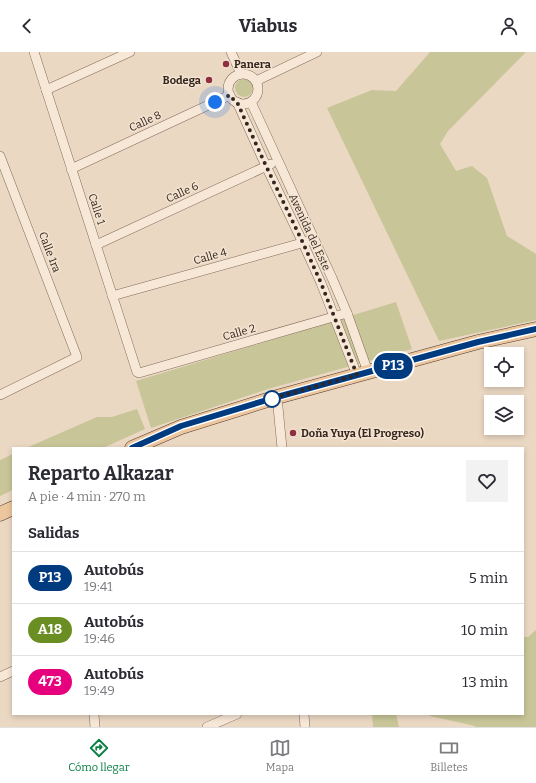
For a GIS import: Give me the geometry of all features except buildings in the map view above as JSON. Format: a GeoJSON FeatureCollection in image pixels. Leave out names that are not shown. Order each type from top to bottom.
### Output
{"type":"FeatureCollection","features":[{"type":"Feature","properties":{"kind":"main road"},"geometry":{"type":"LineString","coordinates":[[134,447],[181,426],[277,397],[478,342],[536,329]]}},
{"type":"Feature","properties":{"kind":"main road"},"geometry":{"type":"LineString","coordinates":[[0,514],[12,508]]}},
{"type":"Feature","properties":{"kind":"street","name":"Calle 1"},"geometry":{"type":"LineString","coordinates":[[34,52],[136,371],[138,373]]}},
{"type":"Feature","properties":{"kind":"street"},"geometry":{"type":"LineString","coordinates":[[46,90],[130,52]]}},
{"type":"Feature","properties":{"kind":"street"},"geometry":{"type":"LineString","coordinates":[[231,52],[241,74]]}},
{"type":"Feature","properties":{"kind":"street"},"geometry":{"type":"LineString","coordinates":[[256,82],[316,52]]}},
{"type":"Feature","properties":{"kind":"street"},"geometry":{"type":"LineString","coordinates":[[237,75],[250,75],[256,82],[258,86],[257,95],[246,104],[237,102],[230,95],[230,82],[237,75]]}},
{"type":"Feature","properties":{"kind":"street","name":"Calle 8"},"geometry":{"type":"LineString","coordinates":[[71,169],[230,95]]}},
{"type":"Feature","properties":{"kind":"street","name":"Avenida del Este"},"geometry":{"type":"LineString","coordinates":[[237,102],[303,243],[334,317],[363,373]]}},
{"type":"Feature","properties":{"kind":"street","name":"Avenida del Este"},"geometry":{"type":"LineString","coordinates":[[250,102],[332,278],[346,314],[363,373]]}},
{"type":"Feature","properties":{"kind":"street","name":"Calle 1ra"},"geometry":{"type":"LineString","coordinates":[[0,156],[77,357],[0,395]]}},
{"type":"Feature","properties":{"kind":"street","name":"Calle 6"},"geometry":{"type":"LineString","coordinates":[[96,245],[278,161]]}},
{"type":"Feature","properties":{"kind":"street","name":"Calle 4"},"geometry":{"type":"LineString","coordinates":[[112,296],[314,240]]}},
{"type":"Feature","properties":{"kind":"street","name":"Calle 2"},"geometry":{"type":"LineString","coordinates":[[138,373],[346,314]]}},
{"type":"Feature","properties":{"kind":"street"},"geometry":{"type":"LineString","coordinates":[[277,397],[282,447]]}},
{"type":"Feature","properties":{"kind":"street"},"geometry":{"type":"LineString","coordinates":[[0,676],[12,671]]}},
{"type":"Feature","properties":{"kind":"street"},"geometry":{"type":"LineString","coordinates":[[94,715],[95,727]]}},
{"type":"Feature","properties":{"kind":"street"},"geometry":{"type":"LineString","coordinates":[[207,727],[235,715]]}},
{"type":"Feature","properties":{"kind":"street"},"geometry":{"type":"LineString","coordinates":[[304,715],[305,727]]}},
{"type":"Feature","properties":{"kind":"shaded area"},"geometry":{"type":"Polygon","coordinates":[[[430,52],[526,52],[448,131],[440,144],[456,171],[472,166],[487,178],[507,236],[536,254],[536,320],[439,341],[327,108],[372,90],[396,91],[430,52]]]}},
{"type":"Feature","properties":{"kind":"shaded area"},"geometry":{"type":"Polygon","coordinates":[[[244,79],[250,82],[253,88],[250,94],[244,97],[238,94],[235,88],[238,82],[244,79]]]}},
{"type":"Feature","properties":{"kind":"shaded area"},"geometry":{"type":"Polygon","coordinates":[[[396,302],[412,349],[268,389],[151,428],[136,381],[396,302]]]}},
{"type":"Feature","properties":{"kind":"shaded area"},"geometry":{"type":"Polygon","coordinates":[[[137,409],[145,429],[105,447],[28,447],[97,417],[112,417],[137,409]]]}},
{"type":"Feature","properties":{"kind":"shaded area"},"geometry":{"type":"Polygon","coordinates":[[[12,454],[12,490],[0,496],[0,460],[12,454]]]}},
{"type":"Feature","properties":{"kind":"shaded area"},"geometry":{"type":"Polygon","coordinates":[[[536,630],[536,727],[475,727],[429,715],[524,715],[524,637],[528,637],[536,630]]]}},
{"type":"Feature","properties":{"kind":"shaded area"},"geometry":{"type":"Polygon","coordinates":[[[372,715],[396,715],[399,727],[373,727],[372,715]]]}},
{"type":"Feature","properties":{"kind":"bus line","name":"P13"},"geometry":{"type":"LineString","coordinates":[[134,447],[181,426],[277,397],[478,342],[536,329]]}},
{"type":"Feature","properties":{"kind":"place","name":"Panera"},"geometry":{"type":"Point","coordinates":[226,64]}},
{"type":"Feature","properties":{"kind":"place","name":"Bodega"},"geometry":{"type":"Point","coordinates":[209,80]}},
{"type":"Feature","properties":{"kind":"place","name":"Doña Yuya (El Progreso)"},"geometry":{"type":"Point","coordinates":[293,433]}},
{"type":"Feature","properties":{"kind":"route"},"geometry":{"type":"LineString","coordinates":[[215,102],[230,95],[237,102],[321,283],[357,375],[269,400],[272,399]]}}]}
